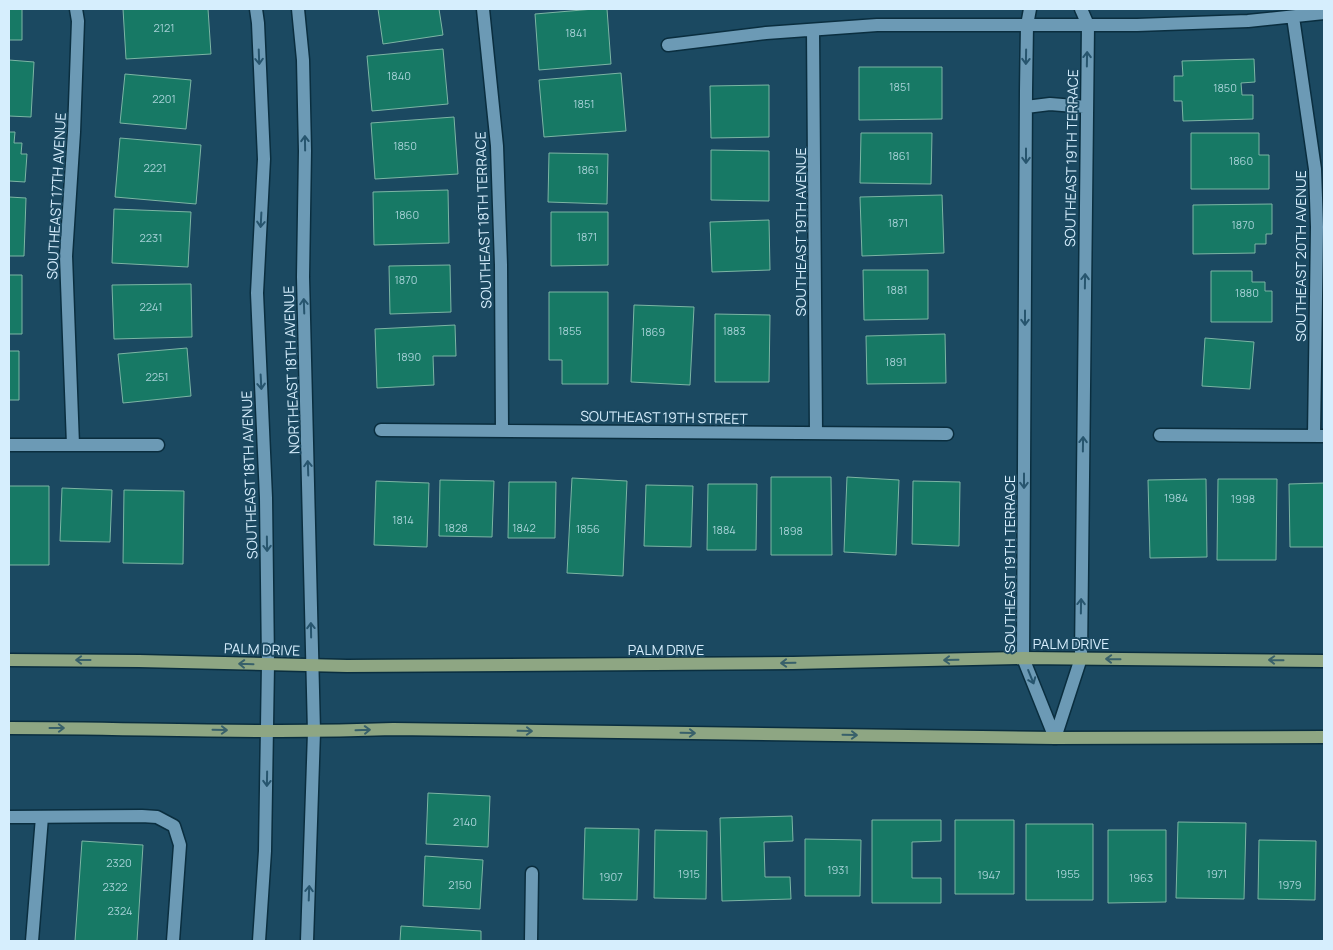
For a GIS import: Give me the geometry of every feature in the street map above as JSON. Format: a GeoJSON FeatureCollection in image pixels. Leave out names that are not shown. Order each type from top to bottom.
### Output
{"type":"FeatureCollection","features":[{"type":"Feature","properties":{"kind":"main road","name":"PALM DRIVE"},"geometry":{"type":"LineString","coordinates":[[9,660],[139,661],[312,666],[793,663],[1023,658],[1324,661]]}},
{"type":"Feature","properties":{"kind":"main road"},"geometry":{"type":"LineString","coordinates":[[9,728],[314,732],[392,729],[1055,738],[1324,737]]}},
{"type":"Feature","properties":{"kind":"street","name":"SOUTHEAST 17TH AVENUE"},"geometry":{"type":"LineString","coordinates":[[73,445],[66,256],[74,132],[78,21],[76,9]]}},
{"type":"Feature","properties":{"kind":"street","name":"SOUTHEAST 18TH AVENUE"},"geometry":{"type":"LineString","coordinates":[[256,9],[264,159],[257,293],[266,498],[268,664],[265,851],[259,941]]}},
{"type":"Feature","properties":{"kind":"street","name":"NORTHEAST 18TH AVENUE"},"geometry":{"type":"LineString","coordinates":[[298,9],[303,60],[305,151],[303,277],[314,732]]}},
{"type":"Feature","properties":{"kind":"street","name":"SOUTHEAST 18TH TERRACE"},"geometry":{"type":"LineString","coordinates":[[483,9],[497,146],[501,265],[502,430]]}},
{"type":"Feature","properties":{"kind":"street","name":"SOUTHEAST 19TH TERRACE"},"geometry":{"type":"LineString","coordinates":[[1030,9],[1027,25],[1026,107],[1023,658],[1055,738]]}},
{"type":"Feature","properties":{"kind":"street","name":"SOUTHEAST 19TH TERRACE"},"geometry":{"type":"LineString","coordinates":[[1055,738],[1081,658],[1088,25],[1081,9]]}},
{"type":"Feature","properties":{"kind":"street"},"geometry":{"type":"LineString","coordinates":[[668,45],[766,33],[877,26],[1137,25],[1229,22],[1324,13]]}},
{"type":"Feature","properties":{"kind":"street","name":"SOUTHEAST 20TH AVENUE"},"geometry":{"type":"LineString","coordinates":[[1293,17],[1315,169],[1319,436]]}},
{"type":"Feature","properties":{"kind":"street","name":"SOUTHEAST 19TH AVENUE"},"geometry":{"type":"LineString","coordinates":[[813,30],[816,434]]}},
{"type":"Feature","properties":{"kind":"street"},"geometry":{"type":"LineString","coordinates":[[1026,107],[1050,104],[1087,107]]}},
{"type":"Feature","properties":{"kind":"street","name":"SOUTHEAST 19TH STREET"},"geometry":{"type":"LineString","coordinates":[[381,430],[947,434]]}},
{"type":"Feature","properties":{"kind":"street"},"geometry":{"type":"LineString","coordinates":[[1160,435],[1319,436]]}},
{"type":"Feature","properties":{"kind":"street"},"geometry":{"type":"LineString","coordinates":[[9,444],[158,446]]}},
{"type":"Feature","properties":{"kind":"street"},"geometry":{"type":"LineString","coordinates":[[307,941],[314,732]]}},
{"type":"Feature","properties":{"kind":"street"},"geometry":{"type":"LineString","coordinates":[[9,817],[142,816],[157,817],[174,826],[180,845],[173,941]]}},
{"type":"Feature","properties":{"kind":"street"},"geometry":{"type":"LineString","coordinates":[[32,941],[42,817]]}},
{"type":"Feature","properties":{"kind":"street"},"geometry":{"type":"LineString","coordinates":[[532,873],[532,941]]}},
{"type":"Feature","properties":{"kind":"building"},"geometry":{"type":"Polygon","coordinates":[[[9,9],[22,9],[22,40],[9,40],[9,9]]]}},
{"type":"Feature","properties":{"kind":"building"},"geometry":{"type":"Polygon","coordinates":[[[123,9],[208,9],[211,54],[126,59],[123,9]]]}},
{"type":"Feature","properties":{"kind":"building"},"geometry":{"type":"Polygon","coordinates":[[[378,9],[439,9],[443,35],[383,44],[378,9]]]}},
{"type":"Feature","properties":{"kind":"building"},"geometry":{"type":"Polygon","coordinates":[[[607,9],[611,64],[539,70],[535,14],[607,9]]]}},
{"type":"Feature","properties":{"kind":"building"},"geometry":{"type":"Polygon","coordinates":[[[443,49],[448,104],[372,111],[367,56],[443,49]]]}},
{"type":"Feature","properties":{"kind":"building"},"geometry":{"type":"Polygon","coordinates":[[[1254,59],[1255,82],[1241,83],[1242,95],[1253,95],[1253,119],[1183,121],[1182,101],[1174,101],[1174,76],[1183,76],[1182,61],[1254,59]]]}},
{"type":"Feature","properties":{"kind":"building"},"geometry":{"type":"Polygon","coordinates":[[[9,60],[34,62],[31,117],[9,116],[9,60]]]}},
{"type":"Feature","properties":{"kind":"building"},"geometry":{"type":"Polygon","coordinates":[[[859,67],[942,67],[942,119],[859,120],[859,67]]]}},
{"type":"Feature","properties":{"kind":"building"},"geometry":{"type":"Polygon","coordinates":[[[621,73],[626,131],[544,137],[539,80],[621,73]]]}},
{"type":"Feature","properties":{"kind":"building"},"geometry":{"type":"Polygon","coordinates":[[[125,74],[191,80],[186,129],[120,123],[125,74]]]}},
{"type":"Feature","properties":{"kind":"building"},"geometry":{"type":"Polygon","coordinates":[[[769,85],[769,137],[711,138],[710,86],[769,85]]]}},
{"type":"Feature","properties":{"kind":"building"},"geometry":{"type":"Polygon","coordinates":[[[454,117],[458,174],[375,179],[371,123],[454,117]]]}},
{"type":"Feature","properties":{"kind":"building"},"geometry":{"type":"Polygon","coordinates":[[[9,132],[15,132],[14,143],[22,143],[21,154],[27,154],[25,182],[9,181],[9,132]]]}},
{"type":"Feature","properties":{"kind":"building"},"geometry":{"type":"Polygon","coordinates":[[[861,133],[932,133],[931,184],[860,183],[861,133]]]}},
{"type":"Feature","properties":{"kind":"building"},"geometry":{"type":"Polygon","coordinates":[[[1191,133],[1259,133],[1259,155],[1269,155],[1269,189],[1191,189],[1191,133]]]}},
{"type":"Feature","properties":{"kind":"building"},"geometry":{"type":"Polygon","coordinates":[[[120,138],[201,145],[196,204],[115,197],[120,138]]]}},
{"type":"Feature","properties":{"kind":"building"},"geometry":{"type":"Polygon","coordinates":[[[711,150],[769,151],[769,201],[711,200],[711,150]]]}},
{"type":"Feature","properties":{"kind":"building"},"geometry":{"type":"Polygon","coordinates":[[[549,153],[608,154],[607,204],[548,202],[549,153]]]}},
{"type":"Feature","properties":{"kind":"building"},"geometry":{"type":"Polygon","coordinates":[[[448,190],[449,243],[374,245],[373,192],[448,190]]]}},
{"type":"Feature","properties":{"kind":"building"},"geometry":{"type":"Polygon","coordinates":[[[942,195],[944,253],[862,256],[860,197],[942,195]]]}},
{"type":"Feature","properties":{"kind":"building"},"geometry":{"type":"Polygon","coordinates":[[[9,197],[26,198],[24,256],[9,256],[9,197]]]}},
{"type":"Feature","properties":{"kind":"building"},"geometry":{"type":"Polygon","coordinates":[[[1272,204],[1272,234],[1266,234],[1266,244],[1255,244],[1255,253],[1193,254],[1193,205],[1272,204]]]}},
{"type":"Feature","properties":{"kind":"building"},"geometry":{"type":"Polygon","coordinates":[[[114,209],[191,212],[188,267],[112,263],[114,209]]]}},
{"type":"Feature","properties":{"kind":"building"},"geometry":{"type":"Polygon","coordinates":[[[551,212],[608,212],[608,265],[551,266],[551,212]]]}},
{"type":"Feature","properties":{"kind":"building"},"geometry":{"type":"Polygon","coordinates":[[[769,220],[770,270],[712,272],[710,222],[769,220]]]}},
{"type":"Feature","properties":{"kind":"building"},"geometry":{"type":"Polygon","coordinates":[[[450,265],[451,312],[390,314],[389,266],[450,265]]]}},
{"type":"Feature","properties":{"kind":"building"},"geometry":{"type":"Polygon","coordinates":[[[863,270],[928,270],[928,319],[864,320],[863,270]]]}},
{"type":"Feature","properties":{"kind":"building"},"geometry":{"type":"Polygon","coordinates":[[[1211,271],[1252,271],[1252,282],[1265,282],[1265,291],[1272,291],[1272,322],[1211,322],[1211,271]]]}},
{"type":"Feature","properties":{"kind":"building"},"geometry":{"type":"Polygon","coordinates":[[[9,275],[22,275],[22,334],[9,334],[9,275]]]}},
{"type":"Feature","properties":{"kind":"building"},"geometry":{"type":"Polygon","coordinates":[[[191,284],[192,337],[114,339],[112,285],[191,284]]]}},
{"type":"Feature","properties":{"kind":"building"},"geometry":{"type":"Polygon","coordinates":[[[549,292],[608,292],[608,384],[562,384],[562,360],[549,360],[549,292]]]}},
{"type":"Feature","properties":{"kind":"building"},"geometry":{"type":"Polygon","coordinates":[[[634,305],[694,307],[690,385],[631,382],[634,305]]]}},
{"type":"Feature","properties":{"kind":"building"},"geometry":{"type":"Polygon","coordinates":[[[715,314],[770,315],[769,382],[715,382],[715,314]]]}},
{"type":"Feature","properties":{"kind":"building"},"geometry":{"type":"Polygon","coordinates":[[[455,325],[456,356],[433,356],[434,385],[377,388],[375,329],[455,325]]]}},
{"type":"Feature","properties":{"kind":"building"},"geometry":{"type":"Polygon","coordinates":[[[945,334],[946,383],[867,384],[866,336],[945,334]]]}},
{"type":"Feature","properties":{"kind":"building"},"geometry":{"type":"Polygon","coordinates":[[[1205,338],[1254,342],[1250,389],[1202,386],[1205,338]]]}},
{"type":"Feature","properties":{"kind":"building"},"geometry":{"type":"Polygon","coordinates":[[[187,348],[191,396],[123,403],[118,354],[187,348]]]}},
{"type":"Feature","properties":{"kind":"building"},"geometry":{"type":"Polygon","coordinates":[[[9,351],[19,351],[19,400],[9,400],[9,351]]]}},
{"type":"Feature","properties":{"kind":"building"},"geometry":{"type":"Polygon","coordinates":[[[771,477],[831,477],[832,555],[771,555],[771,477]]]}},
{"type":"Feature","properties":{"kind":"building"},"geometry":{"type":"Polygon","coordinates":[[[847,477],[899,480],[896,555],[844,552],[847,477]]]}},
{"type":"Feature","properties":{"kind":"building"},"geometry":{"type":"Polygon","coordinates":[[[572,478],[627,481],[623,576],[567,573],[572,478]]]}},
{"type":"Feature","properties":{"kind":"building"},"geometry":{"type":"Polygon","coordinates":[[[1206,479],[1207,557],[1150,558],[1148,480],[1206,479]]]}},
{"type":"Feature","properties":{"kind":"building"},"geometry":{"type":"Polygon","coordinates":[[[1218,479],[1277,479],[1276,560],[1217,560],[1218,479]]]}},
{"type":"Feature","properties":{"kind":"building"},"geometry":{"type":"Polygon","coordinates":[[[440,480],[494,481],[492,537],[439,536],[440,480]]]}},
{"type":"Feature","properties":{"kind":"building"},"geometry":{"type":"Polygon","coordinates":[[[376,481],[429,483],[427,547],[374,545],[376,481]]]}},
{"type":"Feature","properties":{"kind":"building"},"geometry":{"type":"Polygon","coordinates":[[[913,481],[960,482],[959,546],[912,544],[913,481]]]}},
{"type":"Feature","properties":{"kind":"building"},"geometry":{"type":"Polygon","coordinates":[[[509,482],[556,482],[555,538],[508,538],[509,482]]]}},
{"type":"Feature","properties":{"kind":"building"},"geometry":{"type":"Polygon","coordinates":[[[1324,483],[1324,547],[1290,547],[1289,484],[1324,483]]]}},
{"type":"Feature","properties":{"kind":"building"},"geometry":{"type":"Polygon","coordinates":[[[708,484],[757,484],[756,550],[707,550],[708,484]]]}},
{"type":"Feature","properties":{"kind":"building"},"geometry":{"type":"Polygon","coordinates":[[[646,485],[693,486],[691,547],[644,546],[646,485]]]}},
{"type":"Feature","properties":{"kind":"building"},"geometry":{"type":"Polygon","coordinates":[[[9,486],[49,486],[49,565],[9,565],[9,486]]]}},
{"type":"Feature","properties":{"kind":"building"},"geometry":{"type":"Polygon","coordinates":[[[62,488],[112,490],[110,542],[60,541],[62,488]]]}},
{"type":"Feature","properties":{"kind":"building"},"geometry":{"type":"Polygon","coordinates":[[[124,490],[184,491],[183,564],[123,563],[124,490]]]}},
{"type":"Feature","properties":{"kind":"building"},"geometry":{"type":"Polygon","coordinates":[[[428,793],[490,796],[488,847],[426,844],[428,793]]]}},
{"type":"Feature","properties":{"kind":"building"},"geometry":{"type":"Polygon","coordinates":[[[792,816],[793,841],[764,842],[765,877],[790,877],[791,899],[722,901],[720,818],[792,816]]]}},
{"type":"Feature","properties":{"kind":"building"},"geometry":{"type":"Polygon","coordinates":[[[872,820],[941,820],[941,841],[912,842],[912,878],[941,878],[941,903],[872,903],[872,820]]]}},
{"type":"Feature","properties":{"kind":"building"},"geometry":{"type":"Polygon","coordinates":[[[955,820],[1014,820],[1014,894],[955,894],[955,820]]]}},
{"type":"Feature","properties":{"kind":"building"},"geometry":{"type":"Polygon","coordinates":[[[1178,822],[1246,823],[1244,899],[1176,898],[1178,822]]]}},
{"type":"Feature","properties":{"kind":"building"},"geometry":{"type":"Polygon","coordinates":[[[1026,824],[1093,824],[1093,900],[1026,900],[1026,824]]]}},
{"type":"Feature","properties":{"kind":"building"},"geometry":{"type":"Polygon","coordinates":[[[585,828],[639,829],[637,900],[583,899],[585,828]]]}},
{"type":"Feature","properties":{"kind":"building"},"geometry":{"type":"Polygon","coordinates":[[[655,830],[707,831],[706,899],[654,898],[655,830]]]}},
{"type":"Feature","properties":{"kind":"building"},"geometry":{"type":"Polygon","coordinates":[[[1108,830],[1166,830],[1166,902],[1108,903],[1108,830]]]}},
{"type":"Feature","properties":{"kind":"building"},"geometry":{"type":"Polygon","coordinates":[[[805,839],[861,840],[860,896],[805,896],[805,839]]]}},
{"type":"Feature","properties":{"kind":"building"},"geometry":{"type":"Polygon","coordinates":[[[1259,840],[1316,841],[1315,900],[1258,899],[1259,840]]]}},
{"type":"Feature","properties":{"kind":"building"},"geometry":{"type":"Polygon","coordinates":[[[82,841],[143,845],[137,941],[75,941],[82,841]]]}},
{"type":"Feature","properties":{"kind":"building"},"geometry":{"type":"Polygon","coordinates":[[[425,856],[483,860],[480,909],[423,906],[425,856]]]}},
{"type":"Feature","properties":{"kind":"building"},"geometry":{"type":"Polygon","coordinates":[[[401,926],[481,931],[481,941],[400,941],[401,926]]]}}]}
